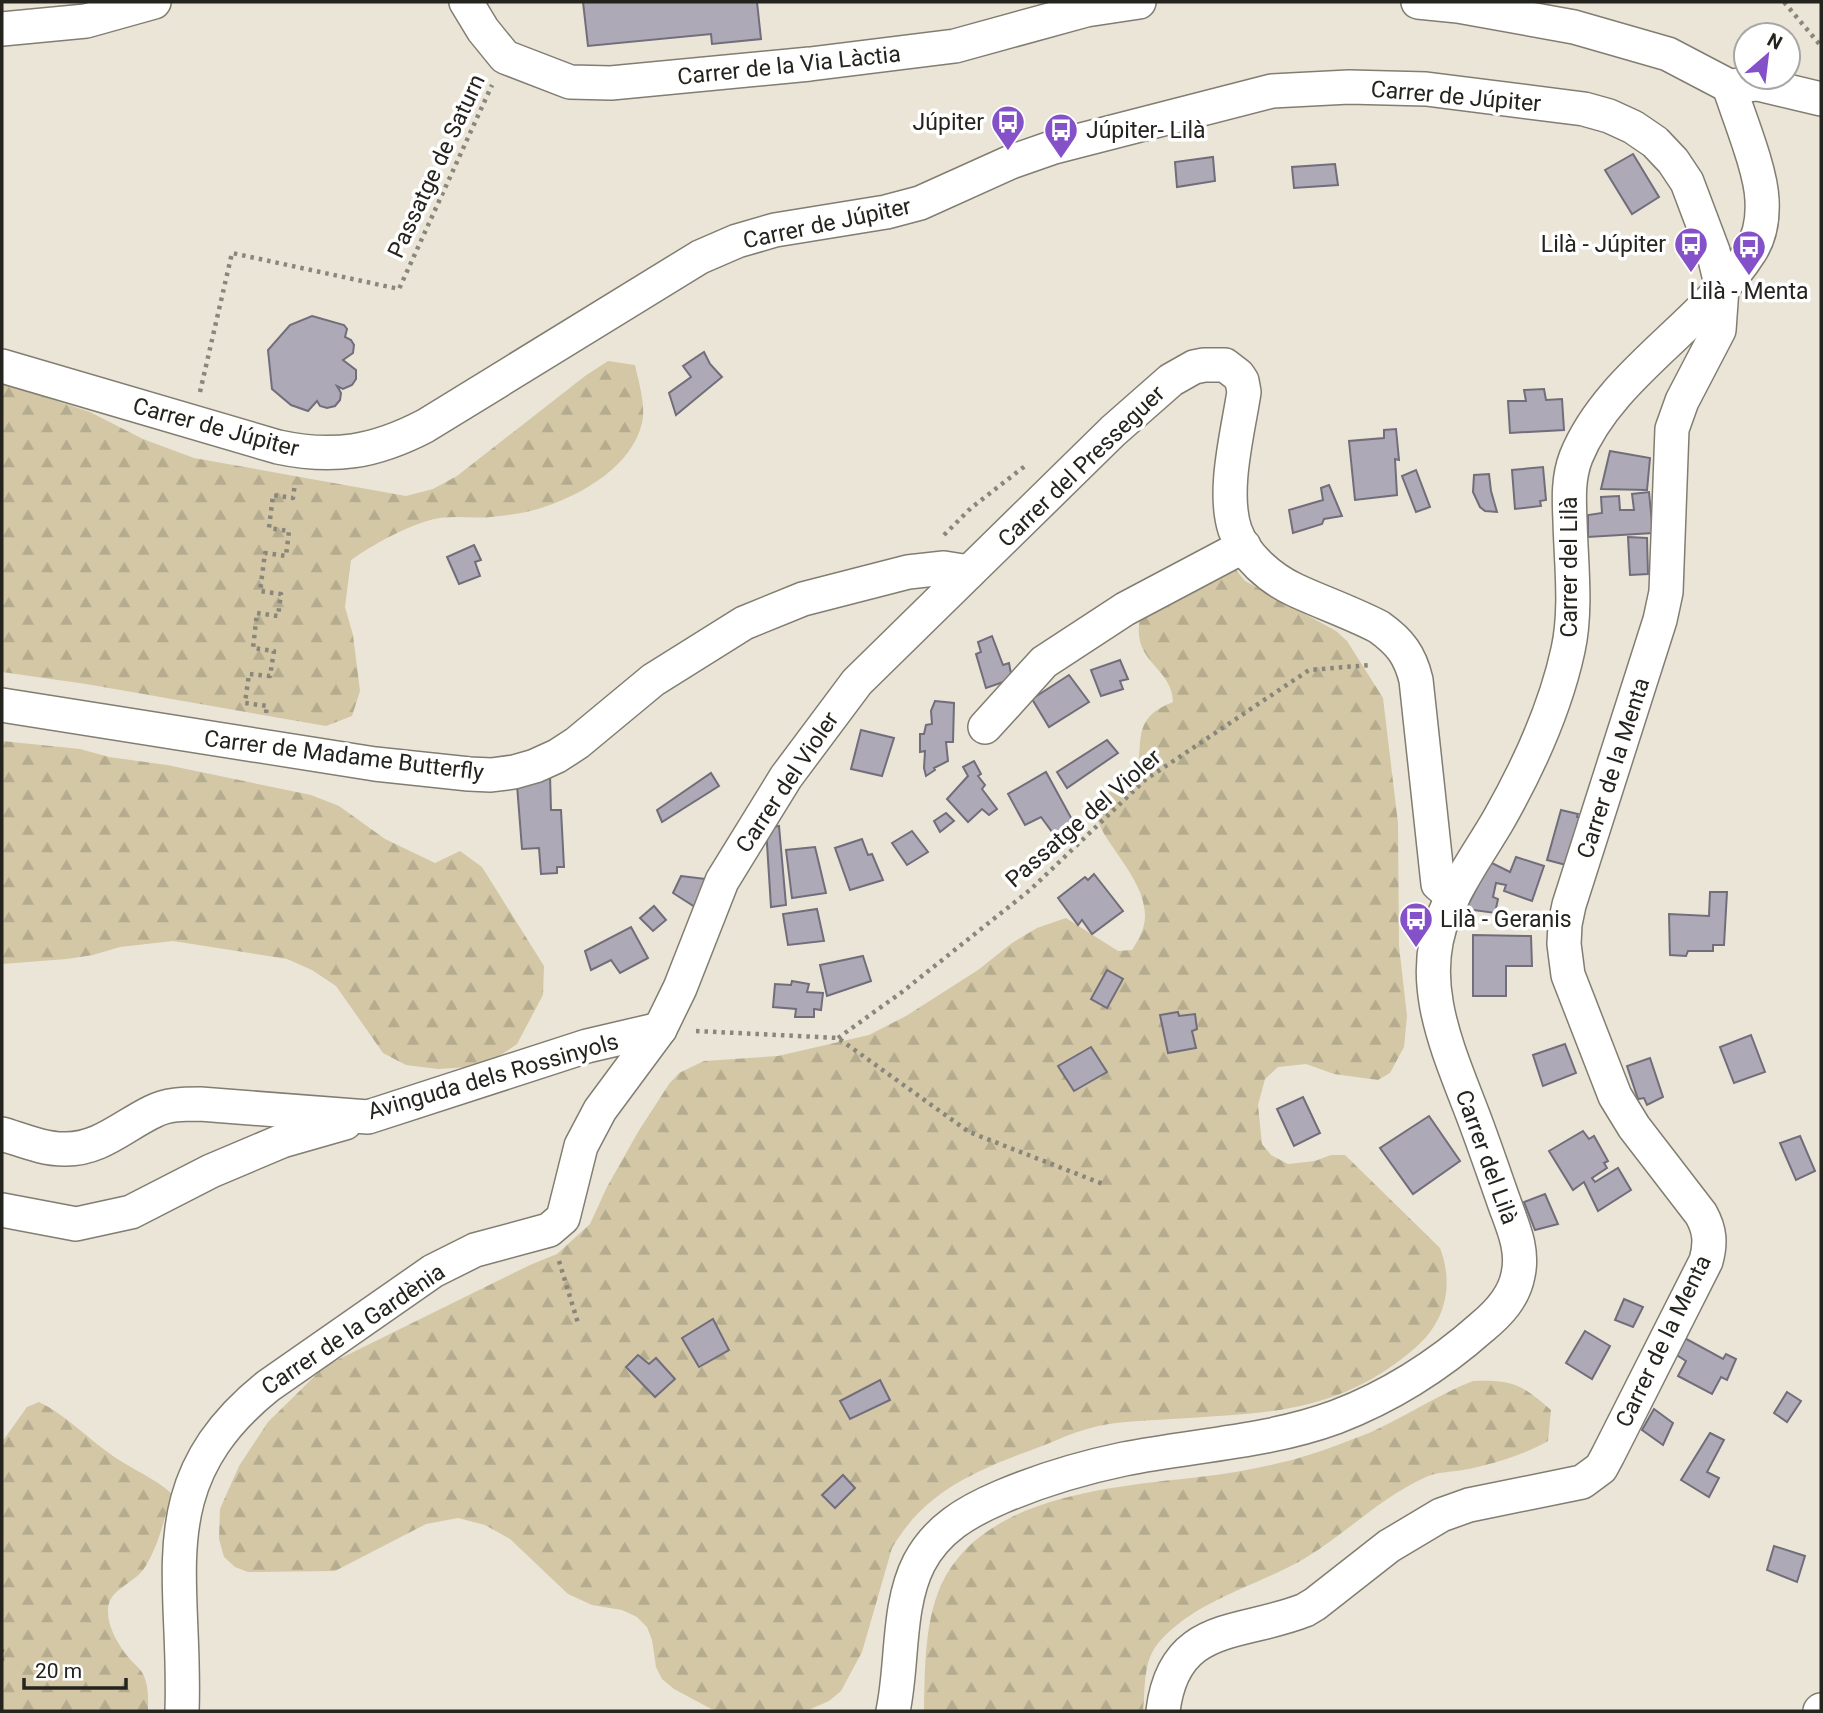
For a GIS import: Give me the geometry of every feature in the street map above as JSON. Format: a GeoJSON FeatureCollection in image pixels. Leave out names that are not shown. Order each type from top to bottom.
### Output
{"type":"FeatureCollection","features":[{"type":"Feature","properties":{"kind":"street"},"geometry":{"type":"LineString","coordinates":[[2,29],[86,21],[155,2]]}},
{"type":"Feature","properties":{"kind":"street","name":"Carrer de la Via Làctia"},"geometry":{"type":"LineString","coordinates":[[466,2],[483,30],[505,57],[570,82],[653,81],[810,65],[955,46],[1086,10],[1139,2]]}},
{"type":"Feature","properties":{"kind":"street"},"geometry":{"type":"LineString","coordinates":[[1418,2],[1458,6],[1574,27],[1668,54],[1729,86],[1758,84],[1821,99]]}},
{"type":"Feature","properties":{"kind":"street","name":"Carrer del Lilà"},"geometry":{"type":"LineString","coordinates":[[893,1711],[908,1590],[927,1549],[942,1531],[960,1516],[1044,1478],[1125,1459],[1270,1435],[1333,1418],[1397,1390],[1446,1358],[1501,1309],[1511,1295],[1518,1278],[1520,1261],[1517,1240],[1443,1036],[1434,995],[1433,956],[1437,936],[1453,897],[1531,759],[1565,664],[1572,623],[1569,480],[1581,444],[1598,416],[1722,288],[1752,250],[1759,234],[1761,188],[1729,86]]}},
{"type":"Feature","properties":{"kind":"street","name":"Carrer de Júpiter"},"geometry":{"type":"LineString","coordinates":[[2,366],[278,447],[318,453],[346,453],[374,448],[425,426],[700,257],[737,241],[775,229],[886,212],[920,203],[1010,162],[1054,147],[1272,91],[1349,87],[1426,89],[1584,108],[1633,127],[1655,142],[1688,182],[1713,251],[1722,288]]}},
{"type":"Feature","properties":{"kind":"street","name":"Carrer de la Menta"},"geometry":{"type":"LineString","coordinates":[[1163,1711],[1172,1677],[1181,1661],[1194,1647],[1211,1636],[1304,1610],[1389,1546],[1441,1515],[1468,1505],[1573,1485],[1591,1478],[1601,1468],[1706,1261],[1710,1236],[1707,1225],[1615,1096],[1568,975],[1564,944],[1569,905],[1660,620],[1666,592],[1672,429],[1682,401],[1720,330],[1722,288]]}},
{"type":"Feature","properties":{"kind":"street","name":"Carrer del Presseguer"},"geometry":{"type":"LineString","coordinates":[[969,572],[1113,430],[1161,388],[1184,371],[1204,365],[1225,365],[1242,381],[1244,392],[1231,474],[1235,530],[1244,546],[1264,569],[1293,589],[1379,627],[1391,636],[1412,662]]}},
{"type":"Feature","properties":{"kind":"street"},"geometry":{"type":"LineString","coordinates":[[985,727],[1044,662],[1125,609],[1244,546]]}},
{"type":"Feature","properties":{"kind":"street","name":"Carrer de Madame Butterfly"},"geometry":{"type":"LineString","coordinates":[[2,705],[375,764],[469,774],[514,772],[557,756],[577,743],[653,680],[744,623],[803,599],[908,572],[944,568],[969,572]]}},
{"type":"Feature","properties":{"kind":"street","name":"Carrer del Violer"},"geometry":{"type":"LineString","coordinates":[[660,1029],[680,988],[722,881],[786,776],[857,681],[969,572]]}},
{"type":"Feature","properties":{"kind":"street"},"geometry":{"type":"LineString","coordinates":[[1412,662],[1438,884],[1453,897]]}},
{"type":"Feature","properties":{"kind":"street"},"geometry":{"type":"LineString","coordinates":[[550,1230],[563,1218],[581,1146],[600,1110],[660,1029]]}},
{"type":"Feature","properties":{"kind":"street","name":"Avinguda dels Rossinyols"},"geometry":{"type":"LineString","coordinates":[[2,1133],[39,1145],[65,1149],[93,1144],[116,1135],[152,1111],[175,1104],[368,1117],[587,1046],[660,1029]]}},
{"type":"Feature","properties":{"kind":"street"},"geometry":{"type":"LineString","coordinates":[[2,1210],[76,1224],[131,1212],[211,1171],[271,1146],[368,1117]]}},
{"type":"Feature","properties":{"kind":"street","name":"Carrer de la Gardènia"},"geometry":{"type":"LineString","coordinates":[[182,1711],[184,1673],[179,1541],[192,1482],[222,1429],[243,1406],[268,1386],[433,1271],[475,1250],[550,1230]]}},
{"type":"Feature","properties":{"kind":"path"},"geometry":{"type":"LineString","coordinates":[[1784,2],[1821,46]]}},
{"type":"Feature","properties":{"kind":"path","name":"Passatge de Saturn"},"geometry":{"type":"LineString","coordinates":[[192,423],[232,253],[399,289],[505,57]]}},
{"type":"Feature","properties":{"kind":"path"},"geometry":{"type":"LineString","coordinates":[[265,716],[267,706],[245,703],[249,674],[270,676],[274,651],[253,648],[257,613],[278,616],[281,593],[260,591],[265,553],[286,556],[289,531],[269,528],[273,495],[293,498],[297,470],[277,467],[278,447]]}},
{"type":"Feature","properties":{"kind":"path"},"geometry":{"type":"LineString","coordinates":[[940,539],[971,508],[1032,461]]}},
{"type":"Feature","properties":{"kind":"path","name":"Passatge del Violer"},"geometry":{"type":"LineString","coordinates":[[838,1038],[902,992],[1030,890],[1145,780],[1309,670],[1412,662]]}},
{"type":"Feature","properties":{"kind":"path"},"geometry":{"type":"LineString","coordinates":[[660,1029],[838,1038],[969,1132],[1104,1184]]}},
{"type":"Feature","properties":{"kind":"path"},"geometry":{"type":"LineString","coordinates":[[550,1230],[578,1324]]}},
{"type":"Feature","properties":{"kind":"path"},"geometry":{"type":"LineString","coordinates":[[2,1649],[2,1662]]}},
{"type":"Feature","properties":{"kind":"green space"},"geometry":{"type":"Polygon","coordinates":[[[608,361],[635,365],[642,394],[643,416],[637,438],[628,452],[604,476],[574,494],[531,511],[491,517],[451,517],[427,521],[407,528],[351,560],[345,607],[353,635],[360,691],[352,716],[326,726],[2,672],[2,383],[90,412],[143,439],[194,458],[406,496],[433,489],[457,476],[608,361]]]}},
{"type":"Feature","properties":{"kind":"green space"},"geometry":{"type":"Polygon","coordinates":[[[1224,563],[1236,570],[1245,581],[1336,631],[1347,641],[1383,698],[1398,823],[1399,946],[1407,1016],[1404,1047],[1390,1073],[1378,1080],[1334,1074],[1306,1064],[1278,1067],[1265,1079],[1258,1105],[1262,1144],[1271,1155],[1288,1164],[1315,1161],[1331,1155],[1345,1155],[1440,1248],[1446,1275],[1444,1302],[1426,1338],[1387,1370],[1329,1398],[1300,1406],[1239,1415],[1097,1426],[998,1463],[957,1483],[922,1510],[892,1548],[862,1652],[841,1691],[829,1701],[806,1711],[715,1711],[674,1689],[662,1679],[656,1667],[647,1627],[637,1617],[622,1610],[592,1605],[568,1594],[510,1539],[485,1525],[458,1518],[426,1524],[335,1571],[248,1572],[235,1567],[224,1557],[219,1539],[220,1509],[239,1466],[268,1422],[325,1366],[557,1254],[590,1224],[638,1132],[679,1073],[704,1061],[778,1056],[869,1035],[906,1016],[1037,928],[1066,918],[1118,951],[1132,950],[1144,925],[1144,908],[1131,874],[1097,817],[1098,806],[1105,797],[1138,769],[1141,737],[1146,721],[1152,714],[1173,702],[1166,680],[1141,645],[1140,618],[1224,563]]]}},
{"type":"Feature","properties":{"kind":"green space"},"geometry":{"type":"Polygon","coordinates":[[[2,741],[80,749],[109,757],[167,765],[311,795],[339,806],[385,839],[435,863],[460,851],[482,867],[544,966],[543,995],[517,1044],[495,1059],[468,1067],[438,1069],[406,1065],[383,1053],[336,986],[312,970],[287,959],[173,941],[120,947],[67,959],[2,964],[2,741]]]}},
{"type":"Feature","properties":{"kind":"green space"},"geometry":{"type":"Polygon","coordinates":[[[1473,1381],[1498,1381],[1516,1385],[1541,1401],[1551,1410],[1548,1441],[1496,1462],[1426,1477],[1394,1494],[1307,1557],[1193,1614],[1176,1626],[1154,1649],[1146,1674],[1143,1711],[924,1711],[926,1647],[935,1600],[941,1585],[961,1555],[987,1532],[1018,1514],[1091,1492],[1233,1472],[1308,1455],[1369,1433],[1473,1381]]]}},
{"type":"Feature","properties":{"kind":"green space"},"geometry":{"type":"Polygon","coordinates":[[[39,1402],[113,1456],[172,1494],[148,1562],[138,1575],[112,1597],[108,1609],[109,1622],[117,1641],[145,1679],[148,1711],[2,1711],[2,1442],[27,1407],[39,1402]]]}},
{"type":"Feature","properties":{"kind":"building"},"geometry":{"type":"Polygon","coordinates":[[[583,2],[757,2],[761,39],[712,44],[711,34],[588,46],[583,2]]]}},
{"type":"Feature","properties":{"kind":"building"},"geometry":{"type":"Polygon","coordinates":[[[1633,154],[1659,197],[1632,214],[1605,170],[1633,154]]]}},
{"type":"Feature","properties":{"kind":"building"},"geometry":{"type":"Polygon","coordinates":[[[1213,157],[1215,181],[1177,187],[1175,162],[1213,157]]]}},
{"type":"Feature","properties":{"kind":"building"},"geometry":{"type":"Polygon","coordinates":[[[1335,164],[1338,185],[1294,188],[1292,167],[1335,164]]]}},
{"type":"Feature","properties":{"kind":"building"},"geometry":{"type":"Polygon","coordinates":[[[312,316],[344,325],[347,329],[345,337],[354,345],[353,353],[343,360],[356,370],[356,379],[352,385],[343,389],[337,386],[341,393],[335,406],[327,408],[320,406],[317,401],[308,411],[291,405],[272,389],[268,350],[290,325],[312,316]]]}},
{"type":"Feature","properties":{"kind":"building"},"geometry":{"type":"Polygon","coordinates":[[[704,352],[710,364],[722,377],[676,415],[669,393],[691,377],[683,366],[704,352]]]}},
{"type":"Feature","properties":{"kind":"building"},"geometry":{"type":"Polygon","coordinates":[[[1544,389],[1546,400],[1562,399],[1564,430],[1510,433],[1508,401],[1526,401],[1524,390],[1544,389]]]}},
{"type":"Feature","properties":{"kind":"building"},"geometry":{"type":"Polygon","coordinates":[[[1396,429],[1399,460],[1395,459],[1397,495],[1355,500],[1349,441],[1384,438],[1384,430],[1396,429]]]}},
{"type":"Feature","properties":{"kind":"building"},"geometry":{"type":"Polygon","coordinates":[[[1610,451],[1650,458],[1647,490],[1601,489],[1610,451]]]}},
{"type":"Feature","properties":{"kind":"building"},"geometry":{"type":"Polygon","coordinates":[[[1543,467],[1546,500],[1540,501],[1541,506],[1515,509],[1512,470],[1543,467]]]}},
{"type":"Feature","properties":{"kind":"building"},"geometry":{"type":"Polygon","coordinates":[[[1416,470],[1430,507],[1416,512],[1402,476],[1416,470]]]}},
{"type":"Feature","properties":{"kind":"building"},"geometry":{"type":"Polygon","coordinates":[[[1489,474],[1497,512],[1485,511],[1480,507],[1473,492],[1474,475],[1489,474]]]}},
{"type":"Feature","properties":{"kind":"building"},"geometry":{"type":"Polygon","coordinates":[[[1329,485],[1342,516],[1324,519],[1322,524],[1293,533],[1289,510],[1323,500],[1321,488],[1329,485]]]}},
{"type":"Feature","properties":{"kind":"building"},"geometry":{"type":"Polygon","coordinates":[[[1649,492],[1653,533],[1588,537],[1588,515],[1602,513],[1601,497],[1619,496],[1620,510],[1634,510],[1632,494],[1649,492]]]}},
{"type":"Feature","properties":{"kind":"building"},"geometry":{"type":"Polygon","coordinates":[[[1628,537],[1647,538],[1648,574],[1630,575],[1628,537]]]}},
{"type":"Feature","properties":{"kind":"building"},"geometry":{"type":"Polygon","coordinates":[[[474,545],[481,560],[475,562],[480,576],[459,584],[447,557],[474,545]]]}},
{"type":"Feature","properties":{"kind":"building"},"geometry":{"type":"Polygon","coordinates":[[[992,636],[1003,665],[1009,663],[1012,679],[986,688],[976,654],[981,652],[978,642],[992,636]]]}},
{"type":"Feature","properties":{"kind":"building"},"geometry":{"type":"Polygon","coordinates":[[[1120,660],[1128,679],[1120,681],[1123,689],[1101,696],[1091,670],[1120,660]]]}},
{"type":"Feature","properties":{"kind":"building"},"geometry":{"type":"Polygon","coordinates":[[[1069,675],[1089,702],[1049,727],[1032,699],[1069,675]]]}},
{"type":"Feature","properties":{"kind":"building"},"geometry":{"type":"Polygon","coordinates":[[[935,701],[954,703],[953,742],[946,742],[948,761],[934,768],[935,770],[926,776],[925,751],[920,752],[920,734],[924,734],[926,725],[932,724],[931,711],[935,701]]]}},
{"type":"Feature","properties":{"kind":"building"},"geometry":{"type":"Polygon","coordinates":[[[861,730],[894,738],[882,776],[851,769],[861,730]]]}},
{"type":"Feature","properties":{"kind":"building"},"geometry":{"type":"Polygon","coordinates":[[[1107,740],[1118,753],[1067,788],[1057,772],[1107,740]]]}},
{"type":"Feature","properties":{"kind":"building"},"geometry":{"type":"Polygon","coordinates":[[[974,761],[981,774],[978,776],[985,785],[982,789],[997,809],[989,815],[982,809],[968,822],[947,799],[968,776],[963,767],[974,761]]]}},
{"type":"Feature","properties":{"kind":"building"},"geometry":{"type":"Polygon","coordinates":[[[1046,772],[1075,825],[1058,840],[1041,817],[1025,825],[1008,794],[1046,772]]]}},
{"type":"Feature","properties":{"kind":"building"},"geometry":{"type":"Polygon","coordinates":[[[711,773],[719,786],[662,822],[657,810],[711,773]]]}},
{"type":"Feature","properties":{"kind":"building"},"geometry":{"type":"Polygon","coordinates":[[[550,775],[551,810],[561,810],[564,867],[557,867],[557,873],[541,874],[539,848],[522,849],[517,785],[550,775]]]}},
{"type":"Feature","properties":{"kind":"building"},"geometry":{"type":"Polygon","coordinates":[[[1561,810],[1583,818],[1570,866],[1547,860],[1561,810]]]}},
{"type":"Feature","properties":{"kind":"building"},"geometry":{"type":"Polygon","coordinates":[[[946,813],[954,821],[940,832],[934,821],[946,813]]]}},
{"type":"Feature","properties":{"kind":"building"},"geometry":{"type":"Polygon","coordinates":[[[779,826],[786,905],[771,907],[766,828],[779,826]]]}},
{"type":"Feature","properties":{"kind":"building"},"geometry":{"type":"Polygon","coordinates":[[[912,831],[928,852],[907,865],[892,843],[912,831]]]}},
{"type":"Feature","properties":{"kind":"building"},"geometry":{"type":"Polygon","coordinates":[[[862,839],[883,880],[850,890],[835,848],[862,839]]]}},
{"type":"Feature","properties":{"kind":"building"},"geometry":{"type":"Polygon","coordinates":[[[815,847],[826,893],[792,898],[786,850],[815,847]]]}},
{"type":"Feature","properties":{"kind":"building"},"geometry":{"type":"Polygon","coordinates":[[[1516,857],[1544,866],[1532,901],[1504,891],[1506,885],[1496,883],[1493,897],[1498,899],[1495,913],[1466,909],[1490,862],[1510,872],[1516,857]]]}},
{"type":"Feature","properties":{"kind":"building"},"geometry":{"type":"Polygon","coordinates":[[[1094,874],[1123,911],[1092,934],[1082,920],[1078,925],[1058,898],[1085,877],[1088,880],[1094,874]]]}},
{"type":"Feature","properties":{"kind":"building"},"geometry":{"type":"Polygon","coordinates":[[[681,876],[706,879],[695,907],[673,893],[681,876]]]}},
{"type":"Feature","properties":{"kind":"building"},"geometry":{"type":"Polygon","coordinates":[[[1710,892],[1727,892],[1724,945],[1713,945],[1713,951],[1688,951],[1686,956],[1670,955],[1669,914],[1709,916],[1710,892]]]}},
{"type":"Feature","properties":{"kind":"building"},"geometry":{"type":"Polygon","coordinates":[[[654,906],[666,920],[653,931],[640,918],[654,906]]]}},
{"type":"Feature","properties":{"kind":"building"},"geometry":{"type":"Polygon","coordinates":[[[817,909],[824,941],[788,945],[783,914],[817,909]]]}},
{"type":"Feature","properties":{"kind":"building"},"geometry":{"type":"Polygon","coordinates":[[[631,927],[648,958],[620,973],[611,960],[591,970],[585,951],[631,927]]]}},
{"type":"Feature","properties":{"kind":"building"},"geometry":{"type":"Polygon","coordinates":[[[1473,935],[1531,936],[1532,966],[1506,966],[1506,996],[1473,996],[1473,935]]]}},
{"type":"Feature","properties":{"kind":"building"},"geometry":{"type":"Polygon","coordinates":[[[863,956],[871,981],[827,996],[820,965],[863,956]]]}},
{"type":"Feature","properties":{"kind":"building"},"geometry":{"type":"Polygon","coordinates":[[[1107,970],[1123,979],[1107,1008],[1091,999],[1107,970]]]}},
{"type":"Feature","properties":{"kind":"building"},"geometry":{"type":"Polygon","coordinates":[[[792,981],[809,984],[807,992],[823,993],[821,1010],[814,1009],[814,1017],[795,1017],[796,1009],[773,1007],[775,984],[791,985],[792,981]]]}},
{"type":"Feature","properties":{"kind":"building"},"geometry":{"type":"Polygon","coordinates":[[[1178,1012],[1179,1016],[1195,1014],[1197,1029],[1192,1031],[1196,1048],[1168,1053],[1160,1015],[1178,1012]]]}},
{"type":"Feature","properties":{"kind":"building"},"geometry":{"type":"Polygon","coordinates":[[[1751,1035],[1765,1072],[1734,1083],[1720,1047],[1751,1035]]]}},
{"type":"Feature","properties":{"kind":"building"},"geometry":{"type":"Polygon","coordinates":[[[1565,1044],[1576,1073],[1543,1086],[1533,1055],[1565,1044]]]}},
{"type":"Feature","properties":{"kind":"building"},"geometry":{"type":"Polygon","coordinates":[[[1091,1047],[1107,1072],[1074,1091],[1058,1066],[1091,1047]]]}},
{"type":"Feature","properties":{"kind":"building"},"geometry":{"type":"Polygon","coordinates":[[[1650,1058],[1663,1097],[1647,1105],[1644,1098],[1638,1099],[1627,1066],[1650,1058]]]}},
{"type":"Feature","properties":{"kind":"building"},"geometry":{"type":"Polygon","coordinates":[[[1303,1097],[1320,1133],[1294,1146],[1277,1109],[1303,1097]]]}},
{"type":"Feature","properties":{"kind":"building"},"geometry":{"type":"Polygon","coordinates":[[[1429,1116],[1460,1161],[1413,1194],[1380,1148],[1429,1116]]]}},
{"type":"Feature","properties":{"kind":"building"},"geometry":{"type":"Polygon","coordinates":[[[1583,1131],[1589,1139],[1594,1136],[1608,1161],[1604,1163],[1607,1168],[1592,1178],[1595,1182],[1618,1168],[1631,1190],[1598,1211],[1584,1182],[1573,1190],[1549,1151],[1583,1131]]]}},
{"type":"Feature","properties":{"kind":"building"},"geometry":{"type":"Polygon","coordinates":[[[1800,1136],[1815,1171],[1796,1180],[1780,1143],[1800,1136]]]}},
{"type":"Feature","properties":{"kind":"building"},"geometry":{"type":"Polygon","coordinates":[[[1545,1194],[1558,1224],[1535,1230],[1524,1202],[1545,1194]]]}},
{"type":"Feature","properties":{"kind":"building"},"geometry":{"type":"Polygon","coordinates":[[[1624,1299],[1643,1307],[1633,1327],[1615,1320],[1624,1299]]]}},
{"type":"Feature","properties":{"kind":"building"},"geometry":{"type":"Polygon","coordinates":[[[713,1319],[729,1350],[699,1367],[682,1338],[713,1319]]]}},
{"type":"Feature","properties":{"kind":"building"},"geometry":{"type":"Polygon","coordinates":[[[1585,1331],[1610,1346],[1592,1379],[1566,1363],[1585,1331]]]}},
{"type":"Feature","properties":{"kind":"building"},"geometry":{"type":"Polygon","coordinates":[[[1679,1335],[1723,1359],[1726,1354],[1736,1359],[1727,1380],[1721,1377],[1712,1394],[1678,1376],[1686,1361],[1675,1354],[1679,1335]]]}},
{"type":"Feature","properties":{"kind":"building"},"geometry":{"type":"Polygon","coordinates":[[[638,1355],[649,1364],[656,1358],[675,1379],[655,1397],[626,1367],[638,1355]]]}},
{"type":"Feature","properties":{"kind":"building"},"geometry":{"type":"Polygon","coordinates":[[[880,1380],[890,1400],[850,1419],[840,1401],[880,1380]]]}},
{"type":"Feature","properties":{"kind":"building"},"geometry":{"type":"Polygon","coordinates":[[[1787,1392],[1801,1401],[1787,1422],[1774,1413],[1787,1392]]]}},
{"type":"Feature","properties":{"kind":"building"},"geometry":{"type":"Polygon","coordinates":[[[1654,1409],[1673,1423],[1663,1445],[1642,1430],[1654,1409]]]}},
{"type":"Feature","properties":{"kind":"building"},"geometry":{"type":"Polygon","coordinates":[[[1710,1433],[1724,1440],[1707,1472],[1719,1478],[1709,1497],[1681,1480],[1710,1433]]]}},
{"type":"Feature","properties":{"kind":"building"},"geometry":{"type":"Polygon","coordinates":[[[843,1475],[855,1488],[835,1508],[822,1495],[843,1475]]]}},
{"type":"Feature","properties":{"kind":"building"},"geometry":{"type":"Polygon","coordinates":[[[1774,1546],[1805,1556],[1797,1582],[1767,1570],[1774,1546]]]}},
{"type":"Feature","properties":{"kind":"place","name":"Júpiter"},"geometry":{"type":"Point","coordinates":[1008,152]}},
{"type":"Feature","properties":{"kind":"place","name":"Júpiter- Lilà"},"geometry":{"type":"Point","coordinates":[1061,160]}},
{"type":"Feature","properties":{"kind":"place","name":"Lilà - Júpiter"},"geometry":{"type":"Point","coordinates":[1691,274]}},
{"type":"Feature","properties":{"kind":"place","name":"Lilà - Menta"},"geometry":{"type":"Point","coordinates":[1749,277]}},
{"type":"Feature","properties":{"kind":"place","name":"Lilà - Geranis"},"geometry":{"type":"Point","coordinates":[1416,949]}}]}
